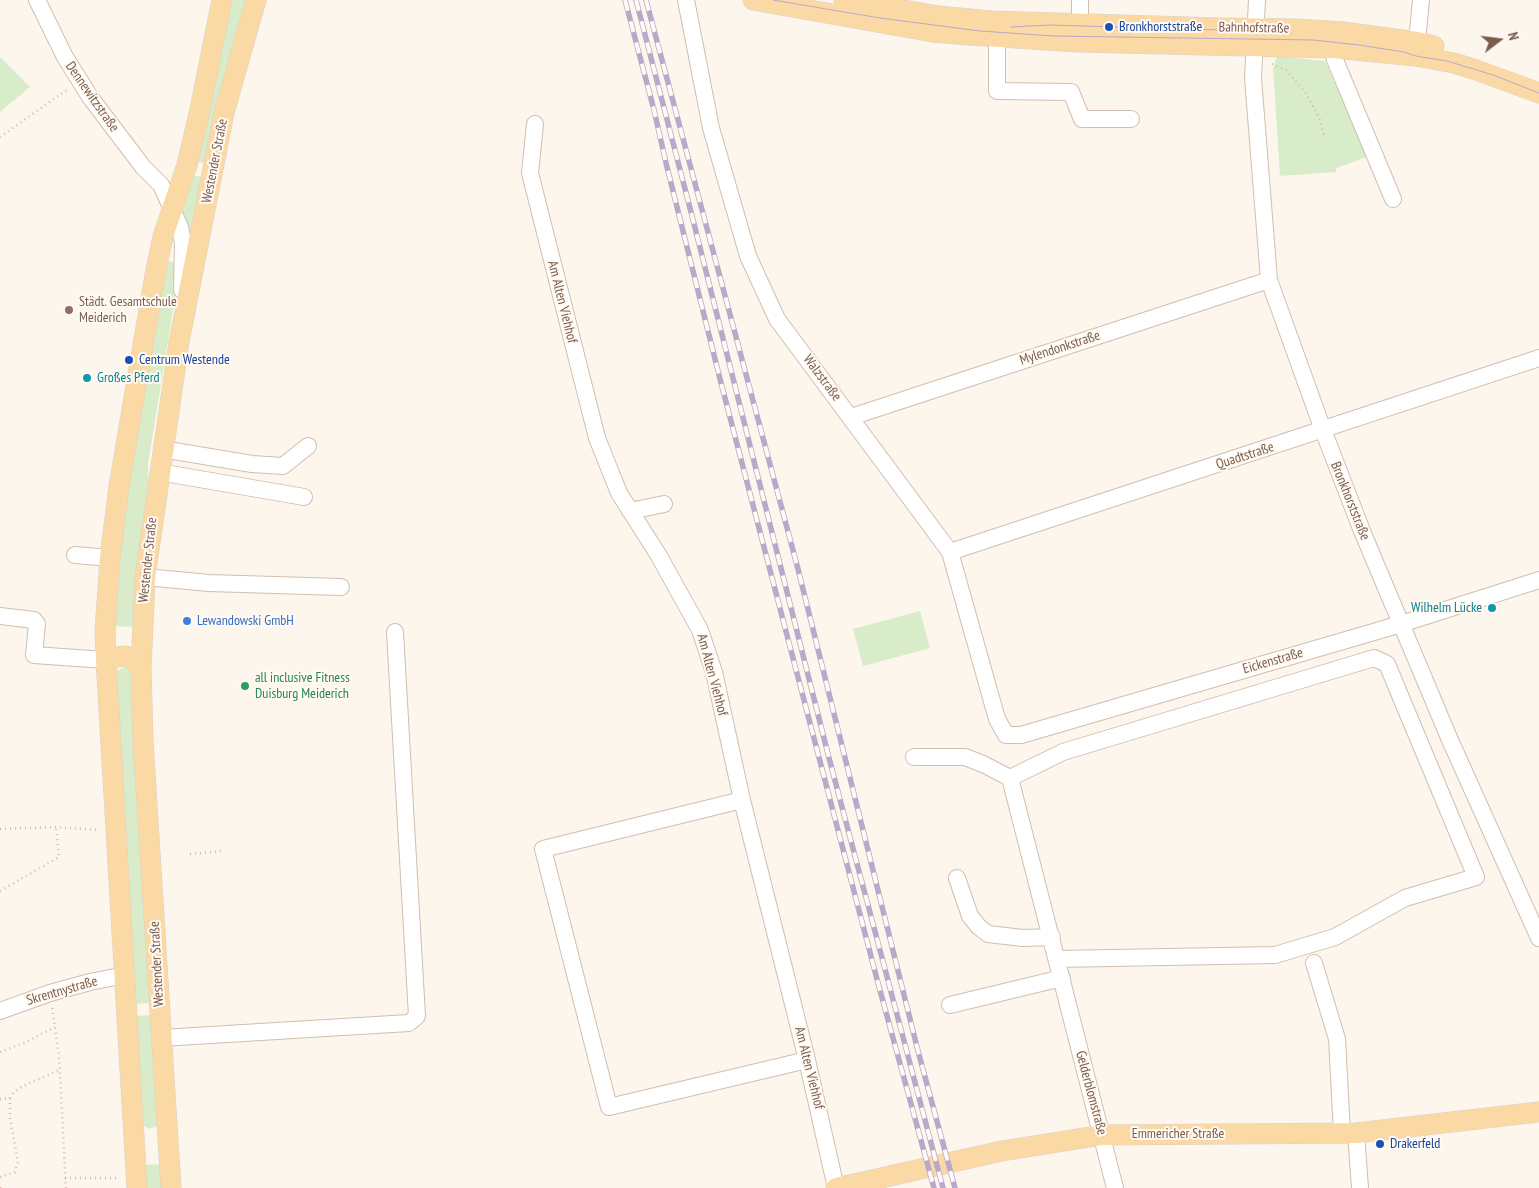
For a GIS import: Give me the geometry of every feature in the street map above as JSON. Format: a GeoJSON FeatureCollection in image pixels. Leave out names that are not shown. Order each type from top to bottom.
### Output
{"type":"FeatureCollection","features":[{"type":"Feature","properties":{"kind":"main road","name":"Westender Straße"},"geometry":{"type":"LineString","coordinates":[[136,1183],[106,660],[105,631],[110,558],[119,486],[155,275],[163,236],[172,208],[171,184],[199,114],[222,0]]}},
{"type":"Feature","properties":{"kind":"main road","name":"Westender Straße"},"geometry":{"type":"LineString","coordinates":[[171,1188],[144,751],[141,668],[145,577],[162,449],[179,342],[224,113],[256,0]]}},
{"type":"Feature","properties":{"kind":"main road","name":"Bahnhofstraße"},"geometry":{"type":"LineString","coordinates":[[753,0],[933,32],[998,37],[1078,42],[1254,37],[1332,39],[1465,54],[1539,81]]}},
{"type":"Feature","properties":{"kind":"main road","name":"Bahnhofstraße"},"geometry":{"type":"LineString","coordinates":[[844,0],[947,17],[991,21],[1079,27],[1218,28],[1254,37]]}},
{"type":"Feature","properties":{"kind":"main road","name":"Bahnhofstraße"},"geometry":{"type":"LineString","coordinates":[[1416,49],[1539,93]]}},
{"type":"Feature","properties":{"kind":"main road"},"geometry":{"type":"LineString","coordinates":[[106,660],[126,656],[134,659],[141,668]]}},
{"type":"Feature","properties":{"kind":"main road","name":"Emmericher Straße"},"geometry":{"type":"LineString","coordinates":[[836,1188],[1002,1151],[1102,1134],[1349,1133],[1534,1111]]}},
{"type":"Feature","properties":{"kind":"main road"},"geometry":{"type":"LineString","coordinates":[[134,1128],[142,1135],[152,1138],[160,1136],[166,1130]]}},
{"type":"Feature","properties":{"kind":"street","name":"Dennewitzstraße"},"geometry":{"type":"LineString","coordinates":[[37,0],[56,40],[79,81],[143,167],[171,184]]}},
{"type":"Feature","properties":{"kind":"street","name":"Walzstraße"},"geometry":{"type":"LineString","coordinates":[[686,0],[711,128],[748,256],[777,318],[950,552],[997,720],[1006,735]]}},
{"type":"Feature","properties":{"kind":"street"},"geometry":{"type":"LineString","coordinates":[[1079,27],[1080,0]]}},
{"type":"Feature","properties":{"kind":"street","name":"Bronkhorststraße"},"geometry":{"type":"LineString","coordinates":[[1257,0],[1253,78],[1269,280],[1362,531],[1450,740],[1539,938]]}},
{"type":"Feature","properties":{"kind":"street"},"geometry":{"type":"LineString","coordinates":[[1416,49],[1421,0]]}},
{"type":"Feature","properties":{"kind":"street","name":"Bahnhofstraße"},"geometry":{"type":"LineString","coordinates":[[1028,39],[1079,27]]}},
{"type":"Feature","properties":{"kind":"street"},"geometry":{"type":"LineString","coordinates":[[998,37],[997,91],[1071,92],[1082,119],[1131,119]]}},
{"type":"Feature","properties":{"kind":"street"},"geometry":{"type":"LineString","coordinates":[[1332,39],[1335,60],[1393,199]]}},
{"type":"Feature","properties":{"kind":"street","name":"Am Alten Viehhof"},"geometry":{"type":"LineString","coordinates":[[535,124],[530,173],[597,438],[619,493],[659,556],[700,630],[714,672],[742,800],[807,1060],[836,1188]]}},
{"type":"Feature","properties":{"kind":"street"},"geometry":{"type":"LineString","coordinates":[[172,208],[180,227],[183,244],[179,342]]}},
{"type":"Feature","properties":{"kind":"street","name":"Mylendonkstraße"},"geometry":{"type":"LineString","coordinates":[[851,417],[1269,280]]}},
{"type":"Feature","properties":{"kind":"street","name":"Quadtstraße"},"geometry":{"type":"LineString","coordinates":[[950,552],[1539,358]]}},
{"type":"Feature","properties":{"kind":"street"},"geometry":{"type":"LineString","coordinates":[[162,449],[252,464],[283,466],[308,446]]}},
{"type":"Feature","properties":{"kind":"street"},"geometry":{"type":"LineString","coordinates":[[159,472],[304,497]]}},
{"type":"Feature","properties":{"kind":"street"},"geometry":{"type":"LineString","coordinates":[[630,511],[664,504]]}},
{"type":"Feature","properties":{"kind":"street"},"geometry":{"type":"LineString","coordinates":[[74,555],[110,558]]}},
{"type":"Feature","properties":{"kind":"street"},"geometry":{"type":"LineString","coordinates":[[145,577],[209,583],[341,587]]}},
{"type":"Feature","properties":{"kind":"street","name":"Eickenstraße"},"geometry":{"type":"LineString","coordinates":[[1006,735],[1021,735],[1401,624],[1539,580]]}},
{"type":"Feature","properties":{"kind":"street"},"geometry":{"type":"LineString","coordinates":[[0,616],[34,620],[37,624],[34,654],[106,660]]}},
{"type":"Feature","properties":{"kind":"street"},"geometry":{"type":"LineString","coordinates":[[161,1038],[409,1023],[416,1016],[395,632]]}},
{"type":"Feature","properties":{"kind":"street"},"geometry":{"type":"LineString","coordinates":[[914,757],[965,757],[1010,778],[1063,752],[1374,658],[1387,664],[1476,877],[1406,898],[1335,937],[1275,955],[1057,959]]}},
{"type":"Feature","properties":{"kind":"street","name":"Gelderblomstraße"},"geometry":{"type":"LineString","coordinates":[[1010,778],[1115,1188]]}},
{"type":"Feature","properties":{"kind":"street"},"geometry":{"type":"LineString","coordinates":[[742,800],[543,850],[609,1107],[807,1060]]}},
{"type":"Feature","properties":{"kind":"street"},"geometry":{"type":"LineString","coordinates":[[957,878],[970,916],[988,934],[1023,938],[1052,937]]}},
{"type":"Feature","properties":{"kind":"street"},"geometry":{"type":"LineString","coordinates":[[1314,964],[1338,1039],[1349,1133],[1360,1188]]}},
{"type":"Feature","properties":{"kind":"street","name":"Skrentnystraße"},"geometry":{"type":"LineString","coordinates":[[0,1011],[50,993],[125,975]]}},
{"type":"Feature","properties":{"kind":"street"},"geometry":{"type":"LineString","coordinates":[[950,1005],[1062,978]]}},
{"type":"Feature","properties":{"kind":"path"},"geometry":{"type":"LineString","coordinates":[[1253,65],[1272,64],[1286,70],[1305,92],[1319,117],[1324,135]]}},
{"type":"Feature","properties":{"kind":"path"},"geometry":{"type":"LineString","coordinates":[[0,137],[79,81]]}},
{"type":"Feature","properties":{"kind":"path"},"geometry":{"type":"LineString","coordinates":[[0,891],[59,857],[56,827]]}},
{"type":"Feature","properties":{"kind":"path"},"geometry":{"type":"LineString","coordinates":[[0,829],[56,827],[116,831]]}},
{"type":"Feature","properties":{"kind":"path"},"geometry":{"type":"LineString","coordinates":[[190,854],[224,851]]}},
{"type":"Feature","properties":{"kind":"path"},"geometry":{"type":"LineString","coordinates":[[50,993],[60,1070],[66,1188]]}},
{"type":"Feature","properties":{"kind":"path"},"geometry":{"type":"LineString","coordinates":[[0,1052],[24,1043],[55,1027]]}},
{"type":"Feature","properties":{"kind":"path"},"geometry":{"type":"LineString","coordinates":[[0,1176],[15,1172],[18,1162],[10,1118],[10,1098],[14,1092],[23,1086],[42,1076],[60,1070]]}},
{"type":"Feature","properties":{"kind":"path"},"geometry":{"type":"LineString","coordinates":[[0,1099],[10,1098]]}},
{"type":"Feature","properties":{"kind":"path"},"geometry":{"type":"LineString","coordinates":[[66,1178],[136,1183]]}},
{"type":"Feature","properties":{"kind":"green space"},"geometry":{"type":"Polygon","coordinates":[[[230,0],[249,0],[208,164],[195,161],[230,0]]]}},
{"type":"Feature","properties":{"kind":"green space"},"geometry":{"type":"Polygon","coordinates":[[[1277,56],[1325,61],[1367,157],[1336,168],[1336,172],[1280,176],[1273,68],[1277,56]]]}},
{"type":"Feature","properties":{"kind":"green space"},"geometry":{"type":"Polygon","coordinates":[[[0,57],[30,87],[0,112],[0,57]]]}},
{"type":"Feature","properties":{"kind":"green space"},"geometry":{"type":"Polygon","coordinates":[[[191,175],[206,178],[190,238],[182,209],[191,175]]]}},
{"type":"Feature","properties":{"kind":"green space"},"geometry":{"type":"Polygon","coordinates":[[[171,261],[177,264],[179,273],[148,464],[149,490],[139,627],[112,626],[122,532],[164,268],[167,262],[171,261]]]}},
{"type":"Feature","properties":{"kind":"green space"},"geometry":{"type":"Polygon","coordinates":[[[920,611],[930,648],[863,666],[853,629],[920,611]]]}},
{"type":"Feature","properties":{"kind":"green space"},"geometry":{"type":"Polygon","coordinates":[[[126,666],[133,671],[151,1003],[134,1004],[116,675],[117,671],[126,666]]]}},
{"type":"Feature","properties":{"kind":"green space"},"geometry":{"type":"Polygon","coordinates":[[[152,1015],[159,1121],[157,1126],[149,1129],[143,1125],[135,1016],[152,1015]]]}},
{"type":"Feature","properties":{"kind":"green space"},"geometry":{"type":"Polygon","coordinates":[[[166,1164],[163,1188],[145,1188],[139,1165],[166,1164]]]}},
{"type":"Feature","properties":{"kind":"tram line"},"geometry":{"type":"LineString","coordinates":[[773,0],[880,18],[980,31],[1054,36],[1313,40],[1359,45],[1447,61],[1493,75],[1539,93]]}},
{"type":"Feature","properties":{"kind":"tram line"},"geometry":{"type":"LineString","coordinates":[[1011,27],[1050,25],[1291,33]]}},
{"type":"Feature","properties":{"kind":"railway"},"geometry":{"type":"LineString","coordinates":[[625,0],[720,379],[878,983],[934,1188]]}},
{"type":"Feature","properties":{"kind":"railway"},"geometry":{"type":"LineString","coordinates":[[636,0],[829,758],[943,1188]]}},
{"type":"Feature","properties":{"kind":"railway"},"geometry":{"type":"LineString","coordinates":[[646,0],[798,569],[918,1051],[955,1188]]}},
{"type":"Feature","properties":{"kind":"place","name":"Bronkhorststraße"},"geometry":{"type":"Point","coordinates":[1109,27]}},
{"type":"Feature","properties":{"kind":"place","name":"Städt. Gesamtschule Meiderich"},"geometry":{"type":"Point","coordinates":[69,310]}},
{"type":"Feature","properties":{"kind":"place","name":"Centrum Westende"},"geometry":{"type":"Point","coordinates":[129,360]}},
{"type":"Feature","properties":{"kind":"place","name":"Großes Pferd"},"geometry":{"type":"Point","coordinates":[87,378]}},
{"type":"Feature","properties":{"kind":"place","name":"Wilhelm Lücke"},"geometry":{"type":"Point","coordinates":[1492,608]}},
{"type":"Feature","properties":{"kind":"place","name":"Lewandowski GmbH"},"geometry":{"type":"Point","coordinates":[187,621]}},
{"type":"Feature","properties":{"kind":"place","name":"all inclusive Fitness Duisburg Meiderich"},"geometry":{"type":"Point","coordinates":[245,686]}},
{"type":"Feature","properties":{"kind":"place","name":"Drakerfeld"},"geometry":{"type":"Point","coordinates":[1380,1144]}}]}
